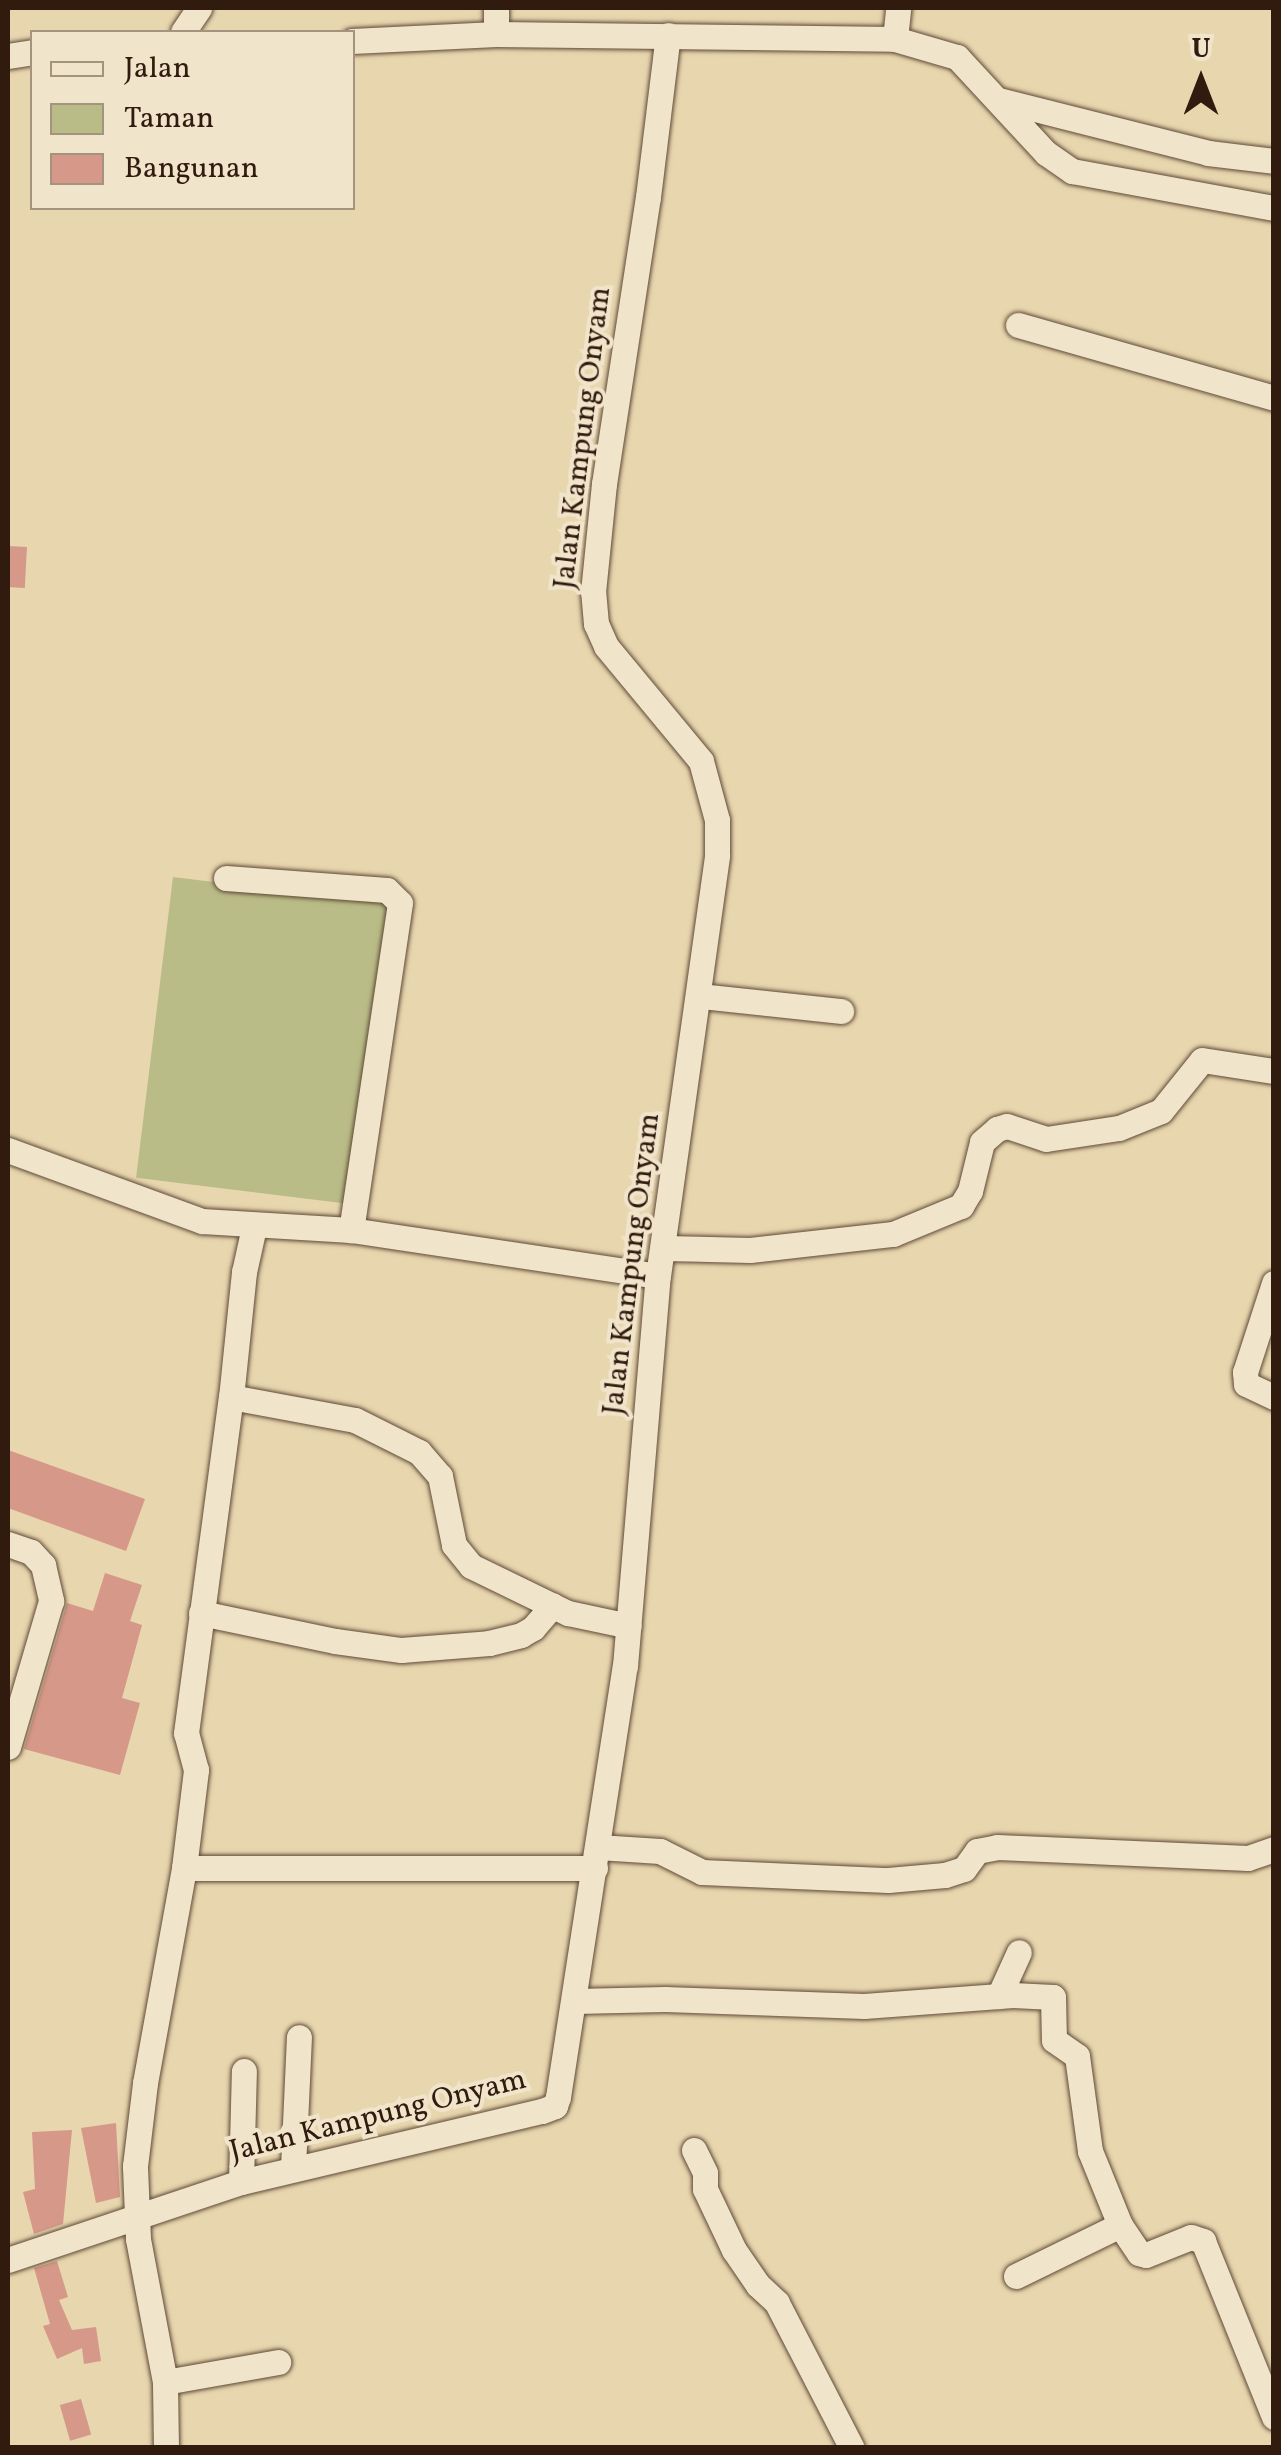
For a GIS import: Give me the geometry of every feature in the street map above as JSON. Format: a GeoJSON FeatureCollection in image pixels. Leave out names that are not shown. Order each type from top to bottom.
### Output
{"type":"FeatureCollection","features":[{"type":"Feature","properties":{"kind":"street"},"geometry":{"type":"LineString","coordinates":[[184,30],[199,8]]}},
{"type":"Feature","properties":{"kind":"street"},"geometry":{"type":"LineString","coordinates":[[496,8],[496,34]]}},
{"type":"Feature","properties":{"kind":"street"},"geometry":{"type":"LineString","coordinates":[[895,39],[898,8]]}},
{"type":"Feature","properties":{"kind":"street"},"geometry":{"type":"LineString","coordinates":[[355,41],[496,34],[895,39],[957,57],[1046,153],[1072,171],[1274,208]]}},
{"type":"Feature","properties":{"kind":"street","name":"Jalan Kampung Onyam"},"geometry":{"type":"LineString","coordinates":[[8,2260],[241,2182],[556,2106],[629,1626],[658,1276],[717,855],[718,820],[701,761],[606,646],[596,624],[594,592],[604,484],[648,197],[668,35]]}},
{"type":"Feature","properties":{"kind":"street"},"geometry":{"type":"LineString","coordinates":[[999,100],[1208,153],[1274,160]]}},
{"type":"Feature","properties":{"kind":"street"},"geometry":{"type":"LineString","coordinates":[[1018,325],[1274,398]]}},
{"type":"Feature","properties":{"kind":"street"},"geometry":{"type":"LineString","coordinates":[[226,878],[387,890],[400,902],[351,1230]]}},
{"type":"Feature","properties":{"kind":"street"},"geometry":{"type":"LineString","coordinates":[[700,996],[841,1011]]}},
{"type":"Feature","properties":{"kind":"street"},"geometry":{"type":"LineString","coordinates":[[662,1248],[750,1250],[893,1234],[960,1206],[970,1190],[982,1142],[998,1129],[1007,1126],[1046,1139],[1120,1128],[1161,1112],[1202,1060],[1274,1071]]}},
{"type":"Feature","properties":{"kind":"street"},"geometry":{"type":"LineString","coordinates":[[8,1150],[141,1202],[202,1221],[351,1230],[658,1276]]}},
{"type":"Feature","properties":{"kind":"street"},"geometry":{"type":"LineString","coordinates":[[166,2448],[165,2382],[135,2216],[135,2166],[145,2084],[184,1868],[196,1770],[186,1733],[244,1272],[254,1227]]}},
{"type":"Feature","properties":{"kind":"street"},"geometry":{"type":"LineString","coordinates":[[1274,1283],[1245,1372],[1246,1384],[1274,1397]]}},
{"type":"Feature","properties":{"kind":"street"},"geometry":{"type":"LineString","coordinates":[[231,1397],[355,1420],[419,1452],[440,1476],[454,1545],[471,1566],[553,1606],[629,1626]]}},
{"type":"Feature","properties":{"kind":"street"},"geometry":{"type":"LineString","coordinates":[[8,1544],[31,1552],[43,1565],[51,1601],[8,1746]]}},
{"type":"Feature","properties":{"kind":"street"},"geometry":{"type":"LineString","coordinates":[[201,1613],[401,1650],[474,1645],[521,1634],[553,1606]]}},
{"type":"Feature","properties":{"kind":"street"},"geometry":{"type":"LineString","coordinates":[[184,1868],[596,1857],[660,1851],[702,1872],[888,1880],[945,1875],[964,1869],[978,1851],[998,1846],[1248,1858],[1274,1849]]}},
{"type":"Feature","properties":{"kind":"street"},"geometry":{"type":"LineString","coordinates":[[999,1996],[1019,1952]]}},
{"type":"Feature","properties":{"kind":"street"},"geometry":{"type":"LineString","coordinates":[[574,2001],[665,1999],[864,2006],[999,1996],[1054,1999],[1054,2040],[1078,2056],[1090,2151],[1120,2224],[1139,2253],[1146,2255],[1191,2237],[1202,2241],[1274,2416]]}},
{"type":"Feature","properties":{"kind":"street"},"geometry":{"type":"LineString","coordinates":[[293,2168],[299,2037]]}},
{"type":"Feature","properties":{"kind":"street"},"geometry":{"type":"LineString","coordinates":[[241,2182],[244,2070]]}},
{"type":"Feature","properties":{"kind":"street"},"geometry":{"type":"LineString","coordinates":[[694,2150],[704,2173],[705,2189],[734,2250],[758,2285],[777,2303],[852,2448]]}},
{"type":"Feature","properties":{"kind":"street"},"geometry":{"type":"LineString","coordinates":[[1016,2276],[1120,2224]]}},
{"type":"Feature","properties":{"kind":"street"},"geometry":{"type":"LineString","coordinates":[[165,2382],[278,2362]]}},
{"type":"Feature","properties":{"kind":"green space"},"geometry":{"type":"Polygon","coordinates":[[[173,877],[388,903],[351,1204],[136,1178],[173,877]]]}},
{"type":"Feature","properties":{"kind":"building"},"geometry":{"type":"Polygon","coordinates":[[[8,546],[27,547],[25,588],[8,587],[8,546]]]}},
{"type":"Feature","properties":{"kind":"building"},"geometry":{"type":"Polygon","coordinates":[[[8,1450],[145,1499],[126,1551],[8,1508],[8,1450]]]}},
{"type":"Feature","properties":{"kind":"building"},"geometry":{"type":"Polygon","coordinates":[[[105,1573],[142,1585],[130,1621],[142,1625],[122,1698],[140,1703],[120,1775],[24,1749],[67,1603],[93,1611],[105,1573]]]}},
{"type":"Feature","properties":{"kind":"building"},"geometry":{"type":"Polygon","coordinates":[[[116,2123],[120,2197],[96,2203],[81,2128],[116,2123]]]}},
{"type":"Feature","properties":{"kind":"building"},"geometry":{"type":"Polygon","coordinates":[[[72,2130],[63,2224],[34,2234],[23,2192],[35,2189],[32,2132],[72,2130]]]}},
{"type":"Feature","properties":{"kind":"building"},"geometry":{"type":"Polygon","coordinates":[[[57,2261],[68,2297],[59,2300],[72,2330],[96,2327],[101,2361],[84,2364],[82,2348],[57,2359],[43,2326],[50,2324],[34,2268],[57,2261]]]}},
{"type":"Feature","properties":{"kind":"building"},"geometry":{"type":"Polygon","coordinates":[[[81,2399],[91,2435],[70,2441],[60,2405],[81,2399]]]}}]}
